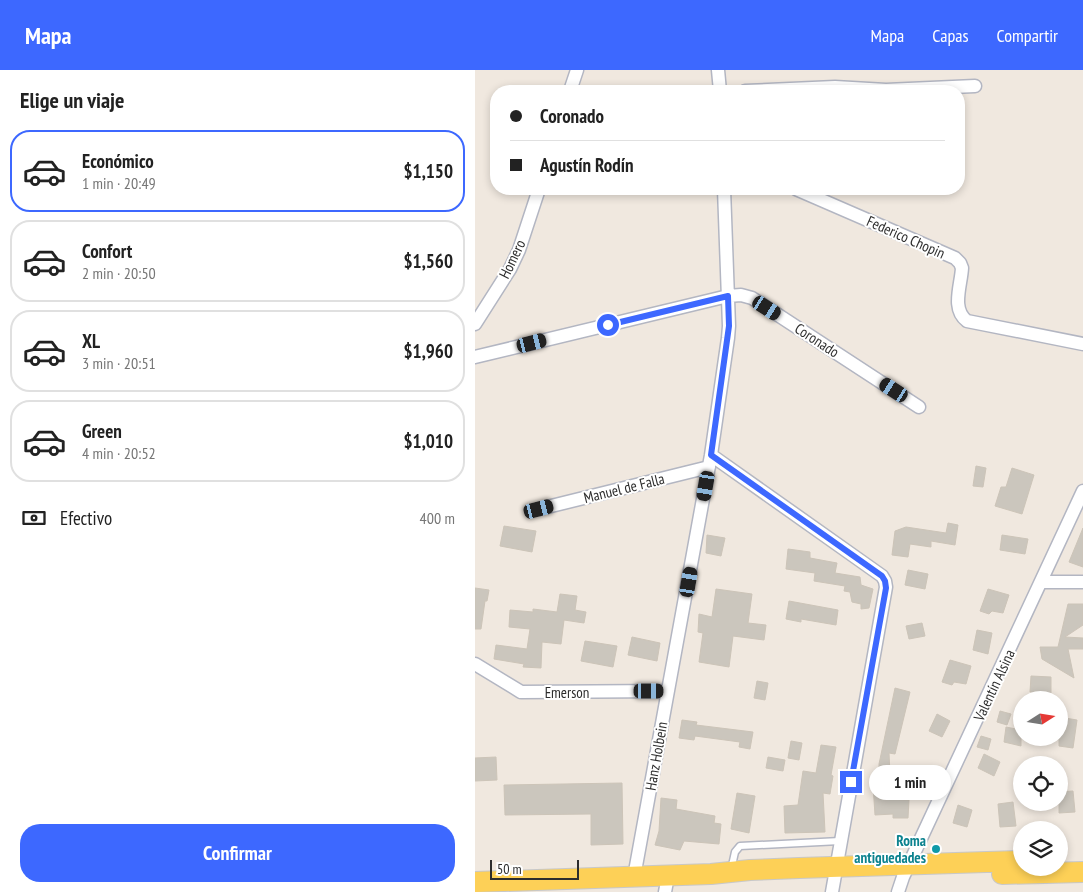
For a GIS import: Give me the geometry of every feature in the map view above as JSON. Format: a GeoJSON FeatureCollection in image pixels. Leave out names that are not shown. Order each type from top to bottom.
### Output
{"type":"FeatureCollection","features":[{"type":"Feature","properties":{"kind":"main road"},"geometry":{"type":"LineString","coordinates":[[903,878],[908,873],[916,870],[966,869],[991,862],[1013,861]]}},
{"type":"Feature","properties":{"kind":"main road"},"geometry":{"type":"LineString","coordinates":[[1068,862],[1083,863]]}},
{"type":"Feature","properties":{"kind":"main road"},"geometry":{"type":"LineString","coordinates":[[475,882],[634,877],[667,884],[711,874],[750,870],[837,880]]}},
{"type":"Feature","properties":{"kind":"main road"},"geometry":{"type":"LineString","coordinates":[[711,874],[746,880],[837,880],[1083,872]]}},
{"type":"Feature","properties":{"kind":"street"},"geometry":{"type":"LineString","coordinates":[[572,85],[577,70]]}},
{"type":"Feature","properties":{"kind":"street"},"geometry":{"type":"LineString","coordinates":[[718,70],[719,85]]}},
{"type":"Feature","properties":{"kind":"street"},"geometry":{"type":"LineString","coordinates":[[965,86],[975,86]]}},
{"type":"Feature","properties":{"kind":"street","name":"Homero"},"geometry":{"type":"LineString","coordinates":[[475,324],[510,269],[519,250],[537,195]]}},
{"type":"Feature","properties":{"kind":"street","name":"Hanz Holbein"},"geometry":{"type":"LineString","coordinates":[[634,877],[710,461],[729,326],[724,195]]}},
{"type":"Feature","properties":{"kind":"street","name":"Federico Chopin"},"geometry":{"type":"LineString","coordinates":[[810,195],[955,258],[962,268],[957,304],[959,312],[967,321],[1083,344]]}},
{"type":"Feature","properties":{"kind":"street","name":"Coronado"},"geometry":{"type":"LineString","coordinates":[[475,357],[728,296],[741,295],[752,298],[919,407]]}},
{"type":"Feature","properties":{"kind":"street"},"geometry":{"type":"LineString","coordinates":[[710,461],[882,576],[885,581],[886,588],[840,841],[837,880]]}},
{"type":"Feature","properties":{"kind":"street","name":"Manuel de Falla"},"geometry":{"type":"LineString","coordinates":[[539,509],[710,461]]}},
{"type":"Feature","properties":{"kind":"street","name":"Valentín Alsina"},"geometry":{"type":"LineString","coordinates":[[903,878],[1083,491]]}},
{"type":"Feature","properties":{"kind":"street"},"geometry":{"type":"LineString","coordinates":[[1042,582],[1083,582]]}},
{"type":"Feature","properties":{"kind":"street","name":"Emerson"},"geometry":{"type":"LineString","coordinates":[[475,664],[521,692],[667,691]]}},
{"type":"Feature","properties":{"kind":"lane"},"geometry":{"type":"LineString","coordinates":[[731,872],[735,852],[740,846],[840,841]]}},
{"type":"Feature","properties":{"kind":"building"},"geometry":{"type":"Polygon","coordinates":[[[976,466],[986,468],[983,487],[973,486],[976,466]]]}},
{"type":"Feature","properties":{"kind":"building"},"geometry":{"type":"Polygon","coordinates":[[[1012,468],[1034,475],[1022,514],[995,506],[1001,487],[1006,487],[1012,468]]]}},
{"type":"Feature","properties":{"kind":"building"},"geometry":{"type":"Polygon","coordinates":[[[948,523],[958,525],[955,545],[931,541],[931,547],[910,544],[908,557],[892,555],[895,531],[906,527],[946,533],[948,523]]]}},
{"type":"Feature","properties":{"kind":"building"},"geometry":{"type":"Polygon","coordinates":[[[504,526],[536,531],[532,552],[500,546],[504,526]]]}},
{"type":"Feature","properties":{"kind":"building"},"geometry":{"type":"Polygon","coordinates":[[[1083,528],[1083,567],[1069,562],[1083,528]]]}},
{"type":"Feature","properties":{"kind":"building"},"geometry":{"type":"Polygon","coordinates":[[[707,535],[725,538],[721,556],[706,553],[707,535]]]}},
{"type":"Feature","properties":{"kind":"building"},"geometry":{"type":"Polygon","coordinates":[[[1002,535],[1028,539],[1025,554],[1000,550],[1002,535]]]}},
{"type":"Feature","properties":{"kind":"building"},"geometry":{"type":"Polygon","coordinates":[[[788,549],[810,552],[810,558],[837,563],[835,573],[860,577],[861,585],[873,589],[869,608],[861,609],[861,604],[852,602],[850,592],[844,591],[845,586],[814,581],[815,573],[786,569],[788,549]]]}},
{"type":"Feature","properties":{"kind":"building"},"geometry":{"type":"Polygon","coordinates":[[[908,570],[928,574],[925,589],[905,585],[908,570]]]}},
{"type":"Feature","properties":{"kind":"building"},"geometry":{"type":"Polygon","coordinates":[[[475,588],[489,590],[487,601],[485,601],[481,629],[475,629],[475,588]]]}},
{"type":"Feature","properties":{"kind":"building"},"geometry":{"type":"Polygon","coordinates":[[[716,589],[752,594],[748,623],[766,625],[764,640],[733,636],[729,667],[699,662],[703,633],[698,632],[699,614],[712,617],[716,589]]]}},
{"type":"Feature","properties":{"kind":"building"},"geometry":{"type":"Polygon","coordinates":[[[988,589],[1009,595],[1003,613],[992,611],[989,614],[980,611],[988,589]]]}},
{"type":"Feature","properties":{"kind":"building"},"geometry":{"type":"Polygon","coordinates":[[[560,594],[577,596],[575,610],[586,612],[584,623],[564,620],[561,644],[542,642],[541,668],[523,667],[524,664],[494,659],[496,645],[527,649],[530,629],[509,627],[510,610],[533,612],[533,609],[557,612],[560,594]]]}},
{"type":"Feature","properties":{"kind":"building"},"geometry":{"type":"Polygon","coordinates":[[[789,601],[838,610],[836,625],[801,619],[801,622],[786,619],[789,601]]]}},
{"type":"Feature","properties":{"kind":"building"},"geometry":{"type":"Polygon","coordinates":[[[1068,604],[1083,604],[1083,625],[1065,637],[1083,638],[1083,649],[1068,649],[1074,678],[1042,659],[1040,647],[1058,647],[1068,604]]]}},
{"type":"Feature","properties":{"kind":"building"},"geometry":{"type":"Polygon","coordinates":[[[922,623],[925,636],[909,639],[906,626],[922,623]]]}},
{"type":"Feature","properties":{"kind":"building"},"geometry":{"type":"Polygon","coordinates":[[[977,630],[992,633],[988,654],[973,650],[977,630]]]}},
{"type":"Feature","properties":{"kind":"building"},"geometry":{"type":"Polygon","coordinates":[[[632,637],[660,643],[657,661],[628,655],[632,637]]]}},
{"type":"Feature","properties":{"kind":"building"},"geometry":{"type":"Polygon","coordinates":[[[585,641],[617,646],[613,667],[581,661],[585,641]]]}},
{"type":"Feature","properties":{"kind":"building"},"geometry":{"type":"Polygon","coordinates":[[[950,660],[971,666],[966,684],[954,682],[952,685],[942,682],[950,660]]]}},
{"type":"Feature","properties":{"kind":"building"},"geometry":{"type":"Polygon","coordinates":[[[1031,676],[1051,677],[1051,691],[1030,691],[1031,676]]]}},
{"type":"Feature","properties":{"kind":"building"},"geometry":{"type":"Polygon","coordinates":[[[757,681],[768,683],[765,700],[754,698],[757,681]]]}},
{"type":"Feature","properties":{"kind":"building"},"geometry":{"type":"Polygon","coordinates":[[[895,688],[910,692],[895,754],[889,753],[890,774],[879,774],[879,764],[895,688]]]}},
{"type":"Feature","properties":{"kind":"building"},"geometry":{"type":"Polygon","coordinates":[[[1000,711],[1011,714],[1007,725],[997,722],[1000,711]]]}},
{"type":"Feature","properties":{"kind":"building"},"geometry":{"type":"Polygon","coordinates":[[[937,714],[950,721],[942,737],[929,731],[937,714]]]}},
{"type":"Feature","properties":{"kind":"building"},"geometry":{"type":"Polygon","coordinates":[[[1068,718],[1077,720],[1073,748],[1059,746],[1068,746],[1068,718]]]}},
{"type":"Feature","properties":{"kind":"building"},"geometry":{"type":"Polygon","coordinates":[[[682,720],[697,722],[696,725],[753,732],[750,749],[739,747],[740,742],[695,736],[694,740],[679,738],[682,720]]]}},
{"type":"Feature","properties":{"kind":"building"},"geometry":{"type":"Polygon","coordinates":[[[1006,727],[1013,728],[1013,744],[1004,742],[1006,727]]]}},
{"type":"Feature","properties":{"kind":"building"},"geometry":{"type":"Polygon","coordinates":[[[981,736],[991,739],[988,750],[977,747],[981,736]]]}},
{"type":"Feature","properties":{"kind":"building"},"geometry":{"type":"Polygon","coordinates":[[[791,741],[802,743],[799,760],[788,758],[791,741]]]}},
{"type":"Feature","properties":{"kind":"building"},"geometry":{"type":"Polygon","coordinates":[[[821,745],[836,747],[830,794],[823,793],[825,832],[785,833],[784,806],[798,805],[803,771],[816,773],[821,745]]]}},
{"type":"Feature","properties":{"kind":"building"},"geometry":{"type":"Polygon","coordinates":[[[984,754],[1000,762],[994,776],[978,768],[984,754]]]}},
{"type":"Feature","properties":{"kind":"building"},"geometry":{"type":"Polygon","coordinates":[[[496,757],[497,780],[475,781],[475,758],[496,757]]]}},
{"type":"Feature","properties":{"kind":"building"},"geometry":{"type":"Polygon","coordinates":[[[768,757],[785,760],[783,771],[766,768],[768,757]]]}},
{"type":"Feature","properties":{"kind":"building"},"geometry":{"type":"Polygon","coordinates":[[[923,773],[934,775],[932,787],[921,784],[923,773]]]}},
{"type":"Feature","properties":{"kind":"building"},"geometry":{"type":"Polygon","coordinates":[[[622,783],[623,844],[591,845],[591,814],[505,815],[504,785],[622,783]]]}},
{"type":"Feature","properties":{"kind":"building"},"geometry":{"type":"Polygon","coordinates":[[[887,784],[888,799],[909,800],[908,818],[893,818],[893,814],[875,815],[873,785],[887,784]]]}},
{"type":"Feature","properties":{"kind":"building"},"geometry":{"type":"Polygon","coordinates":[[[1068,791],[1073,791],[1075,812],[1059,813],[1059,811],[1068,811],[1068,791]]]}},
{"type":"Feature","properties":{"kind":"building"},"geometry":{"type":"Polygon","coordinates":[[[737,793],[755,796],[749,833],[731,829],[737,793]]]}},
{"type":"Feature","properties":{"kind":"building"},"geometry":{"type":"Polygon","coordinates":[[[661,798],[677,800],[676,809],[715,816],[714,823],[721,824],[719,844],[684,841],[680,850],[655,845],[659,831],[661,798]]]}},
{"type":"Feature","properties":{"kind":"building"},"geometry":{"type":"Polygon","coordinates":[[[1013,802],[1015,821],[1013,821],[1013,826],[1000,827],[998,804],[1013,802]]]}},
{"type":"Feature","properties":{"kind":"building"},"geometry":{"type":"Polygon","coordinates":[[[958,805],[972,810],[967,827],[953,823],[958,805]]]}},
{"type":"Feature","properties":{"kind":"place","name":"Roma antiguedades"},"geometry":{"type":"Point","coordinates":[936,849]}},
{"type":"Feature","properties":{"kind":"route"},"geometry":{"type":"LineString","coordinates":[[608,325],[728,296],[729,326],[711,455],[882,576],[885,581],[886,588],[851,782]]}}]}
